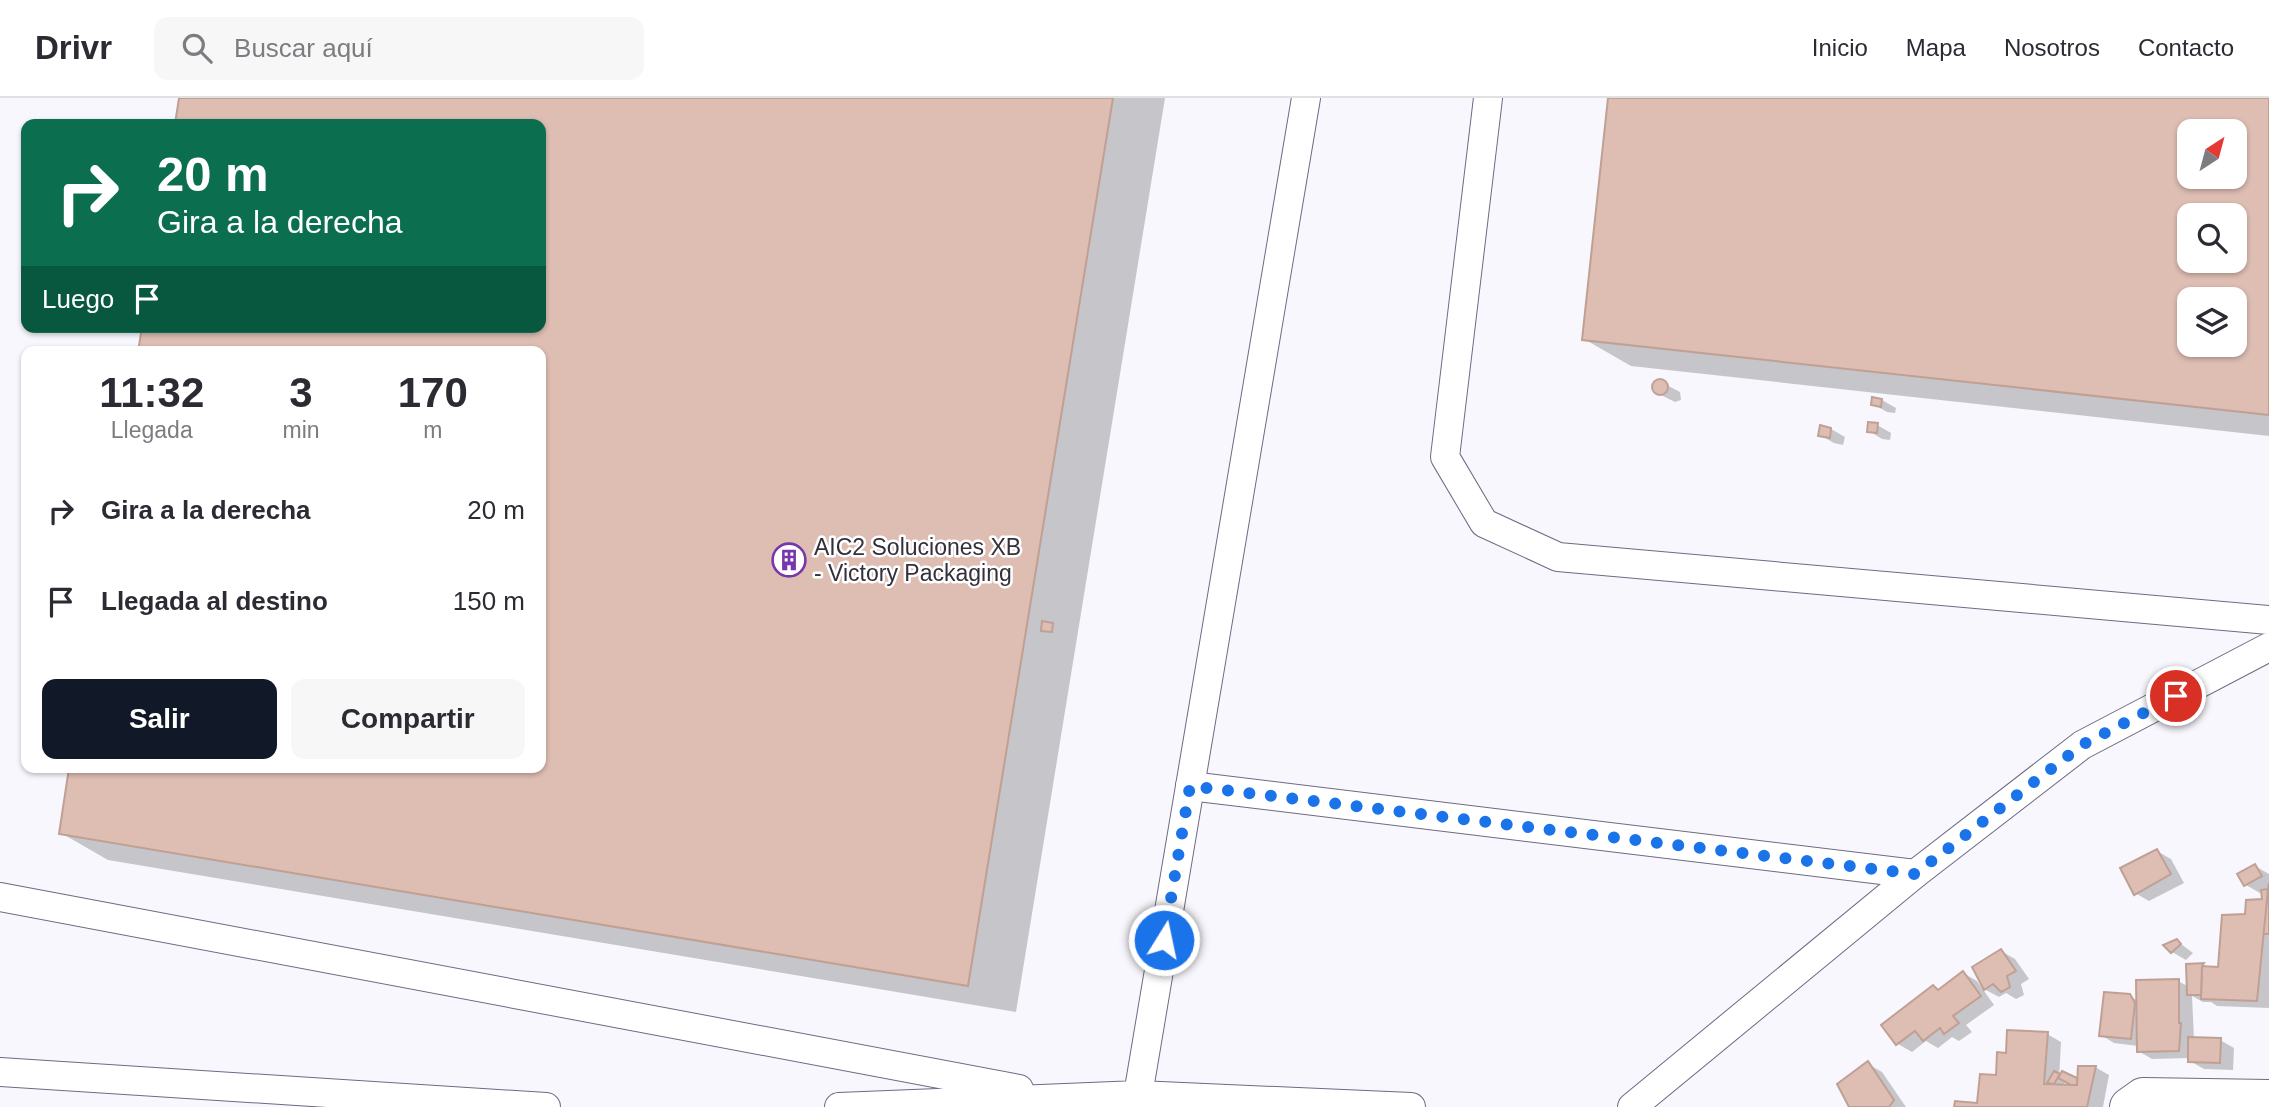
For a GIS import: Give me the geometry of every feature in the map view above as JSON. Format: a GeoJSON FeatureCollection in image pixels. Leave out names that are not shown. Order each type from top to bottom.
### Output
{"type":"FeatureCollection","features":[{"type":"Feature","properties":{"kind":"street"},"geometry":{"type":"LineString","coordinates":[[2136,1102],[2269,1099]]}},
{"type":"Feature","properties":{"kind":"lane"},"geometry":{"type":"LineString","coordinates":[[1138,1095],[1306,98]]}},
{"type":"Feature","properties":{"kind":"lane"},"geometry":{"type":"LineString","coordinates":[[1488,98],[1445,457],[1484,523],[1558,556],[2269,620]]}},
{"type":"Feature","properties":{"kind":"lane"},"geometry":{"type":"LineString","coordinates":[[1632,1107],[1915,874],[2082,745],[2269,647]]}},
{"type":"Feature","properties":{"kind":"lane"},"geometry":{"type":"LineString","coordinates":[[1190,786],[1915,874]]}},
{"type":"Feature","properties":{"kind":"lane"},"geometry":{"type":"LineString","coordinates":[[0,897],[1069,1098]]}},
{"type":"Feature","properties":{"kind":"lane"},"geometry":{"type":"LineString","coordinates":[[0,1072],[546,1107]]}},
{"type":"Feature","properties":{"kind":"lane"},"geometry":{"type":"LineString","coordinates":[[839,1107],[1138,1095],[1410,1107]]}},
{"type":"Feature","properties":{"kind":"building","name":"AIC2 Soluciones XB - Victory Packaging"},"geometry":{"type":"Polygon","coordinates":[[[179,98],[1113,98],[968,986],[59,834],[68,773],[546,773],[546,346],[139,346],[141,333],[546,333],[546,119],[176,119],[179,98]]]}},
{"type":"Feature","properties":{"kind":"building"},"geometry":{"type":"Polygon","coordinates":[[[1608,98],[2269,98],[2269,415],[1582,340],[1608,98]]]}},
{"type":"Feature","properties":{"kind":"building"},"geometry":{"type":"Polygon","coordinates":[[[1660,379],[1666,381],[1666,393],[1660,395],[1654,393],[1652,387],[1654,381],[1660,379]]]}},
{"type":"Feature","properties":{"kind":"building"},"geometry":{"type":"Polygon","coordinates":[[[1872,397],[1882,399],[1881,407],[1871,405],[1872,397]]]}},
{"type":"Feature","properties":{"kind":"building"},"geometry":{"type":"Polygon","coordinates":[[[1868,422],[1878,423],[1877,433],[1867,432],[1868,422]]]}},
{"type":"Feature","properties":{"kind":"building"},"geometry":{"type":"Polygon","coordinates":[[[1820,425],[1831,428],[1830,438],[1818,436],[1820,425]]]}},
{"type":"Feature","properties":{"kind":"building"},"geometry":{"type":"Polygon","coordinates":[[[1042,621],[1053,623],[1052,632],[1041,631],[1042,621]]]}},
{"type":"Feature","properties":{"kind":"building"},"geometry":{"type":"Polygon","coordinates":[[[2157,849],[2171,874],[2134,895],[2120,868],[2157,849]]]}},
{"type":"Feature","properties":{"kind":"building"},"geometry":{"type":"Polygon","coordinates":[[[2255,864],[2262,876],[2244,886],[2237,874],[2255,864]]]}},
{"type":"Feature","properties":{"kind":"building"},"geometry":{"type":"Polygon","coordinates":[[[2269,883],[2269,934],[2263,934],[2268,889],[2269,883]]]}},
{"type":"Feature","properties":{"kind":"building"},"geometry":{"type":"Polygon","coordinates":[[[2268,889],[2257,1001],[2201,999],[2202,966],[2218,967],[2222,915],[2245,914],[2246,900],[2262,899],[2261,890],[2268,889]]]}},
{"type":"Feature","properties":{"kind":"building"},"geometry":{"type":"Polygon","coordinates":[[[2177,939],[2181,944],[2171,953],[2163,945],[2177,939]]]}},
{"type":"Feature","properties":{"kind":"building"},"geometry":{"type":"Polygon","coordinates":[[[2001,949],[2016,971],[2007,976],[2010,987],[2001,992],[1993,984],[1984,990],[1972,967],[2001,949]]]}},
{"type":"Feature","properties":{"kind":"building"},"geometry":{"type":"Polygon","coordinates":[[[2204,963],[2201,995],[2187,995],[2186,964],[2204,963]]]}},
{"type":"Feature","properties":{"kind":"building"},"geometry":{"type":"Polygon","coordinates":[[[1963,971],[1981,996],[1953,1016],[1959,1023],[1944,1034],[1940,1028],[1923,1041],[1915,1031],[1896,1045],[1881,1025],[1933,985],[1938,990],[1963,971]]]}},
{"type":"Feature","properties":{"kind":"building"},"geometry":{"type":"Polygon","coordinates":[[[2179,979],[2179,1051],[2137,1052],[2136,980],[2179,979]]]}},
{"type":"Feature","properties":{"kind":"building"},"geometry":{"type":"Polygon","coordinates":[[[2104,992],[2130,994],[2135,1003],[2131,1039],[2099,1036],[2104,992]]]}},
{"type":"Feature","properties":{"kind":"building"},"geometry":{"type":"Polygon","coordinates":[[[2007,1030],[2048,1032],[2044,1084],[2077,1085],[2078,1066],[2096,1066],[2087,1107],[1954,1107],[1955,1101],[1977,1103],[1980,1074],[1996,1075],[1997,1052],[2006,1053],[2007,1030]]]}},
{"type":"Feature","properties":{"kind":"building"},"geometry":{"type":"Polygon","coordinates":[[[2188,1037],[2221,1038],[2220,1063],[2188,1062],[2188,1037]]]}},
{"type":"Feature","properties":{"kind":"building"},"geometry":{"type":"Polygon","coordinates":[[[1868,1061],[1894,1100],[1889,1107],[1849,1107],[1837,1084],[1868,1061]]]}},
{"type":"Feature","properties":{"kind":"building"},"geometry":{"type":"Polygon","coordinates":[[[2054,1071],[2060,1074],[2054,1084],[2047,1083],[2054,1071]]]}},
{"type":"Feature","properties":{"kind":"building"},"geometry":{"type":"Polygon","coordinates":[[[2062,1071],[2077,1078],[2077,1085],[2058,1078],[2062,1071]]]}},
{"type":"Feature","properties":{"kind":"place","name":"AIC2 Soluciones XB - Victory Packaging"},"geometry":{"type":"Point","coordinates":[789,560]}},
{"type":"Feature","properties":{"kind":"route"},"geometry":{"type":"LineString","coordinates":[[1164,940],[1190,786],[1915,874],[2082,745],[2176,696]]}}]}
